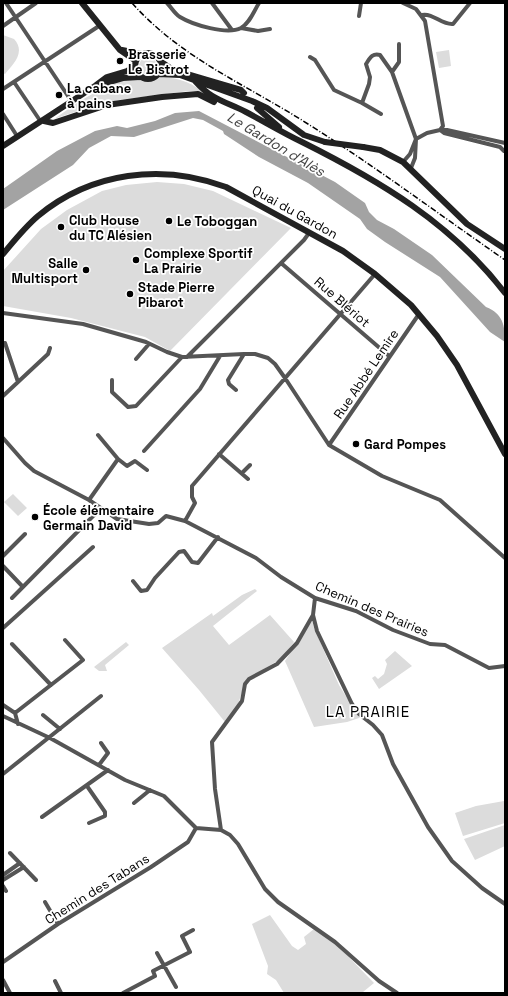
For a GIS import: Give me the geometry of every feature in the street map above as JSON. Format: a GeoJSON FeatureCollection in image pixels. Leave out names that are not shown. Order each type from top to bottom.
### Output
{"type":"FeatureCollection","features":[{"type":"Feature","properties":{"kind":"main road"},"geometry":{"type":"LineString","coordinates":[[82,3],[99,26],[120,50],[136,64],[142,77]]}},
{"type":"Feature","properties":{"kind":"main road"},"geometry":{"type":"LineString","coordinates":[[120,50],[154,55],[180,75],[252,100],[267,108],[304,135],[324,142],[380,150],[411,168],[467,224],[505,249]]}},
{"type":"Feature","properties":{"kind":"main road"},"geometry":{"type":"LineString","coordinates":[[3,146],[42,122],[107,77],[127,71],[136,64],[142,54]]}},
{"type":"Feature","properties":{"kind":"main road"},"geometry":{"type":"LineString","coordinates":[[158,74],[160,61]]}},
{"type":"Feature","properties":{"kind":"main road"},"geometry":{"type":"LineString","coordinates":[[173,70],[241,90],[244,93]]}},
{"type":"Feature","properties":{"kind":"main road"},"geometry":{"type":"LineString","coordinates":[[95,86],[118,79],[142,77],[149,78],[158,74],[180,75]]}},
{"type":"Feature","properties":{"kind":"main road"},"geometry":{"type":"LineString","coordinates":[[195,81],[208,94],[247,112],[301,141],[384,187],[420,210],[466,250],[505,293]]}},
{"type":"Feature","properties":{"kind":"main road"},"geometry":{"type":"LineString","coordinates":[[42,122],[53,123],[107,105],[192,94],[198,94],[216,103],[227,104]]}},
{"type":"Feature","properties":{"kind":"main road"},"geometry":{"type":"LineString","coordinates":[[257,108],[269,120],[301,141]]}},
{"type":"Feature","properties":{"kind":"main road","name":"Quai du Gardon"},"geometry":{"type":"LineString","coordinates":[[3,254],[38,215],[64,198],[95,183],[137,174],[178,174],[212,182],[244,196],[343,251],[375,274],[419,314],[458,365],[505,454]]}},
{"type":"Feature","properties":{"kind":"street"},"geometry":{"type":"LineString","coordinates":[[6,3],[72,102]]}},
{"type":"Feature","properties":{"kind":"street"},"geometry":{"type":"LineString","coordinates":[[3,26],[36,3]]}},
{"type":"Feature","properties":{"kind":"street"},"geometry":{"type":"LineString","coordinates":[[167,3],[180,17],[208,27],[225,31],[240,28],[258,31],[270,29]]}},
{"type":"Feature","properties":{"kind":"street"},"geometry":{"type":"LineString","coordinates":[[212,3],[232,30]]}},
{"type":"Feature","properties":{"kind":"street"},"geometry":{"type":"LineString","coordinates":[[240,28],[249,21],[259,3]]}},
{"type":"Feature","properties":{"kind":"street"},"geometry":{"type":"LineString","coordinates":[[359,16],[361,3]]}},
{"type":"Feature","properties":{"kind":"street"},"geometry":{"type":"LineString","coordinates":[[403,3],[422,15],[425,21],[442,126],[440,130]]}},
{"type":"Feature","properties":{"kind":"street"},"geometry":{"type":"LineString","coordinates":[[422,15],[430,15],[443,23],[453,24],[470,3]]}},
{"type":"Feature","properties":{"kind":"street"},"geometry":{"type":"LineString","coordinates":[[3,89],[99,26]]}},
{"type":"Feature","properties":{"kind":"street"},"geometry":{"type":"LineString","coordinates":[[392,72],[399,62],[399,44]]}},
{"type":"Feature","properties":{"kind":"street"},"geometry":{"type":"LineString","coordinates":[[362,104],[370,77],[366,67],[371,56],[376,54],[380,55],[392,72],[416,139],[415,158],[411,168]]}},
{"type":"Feature","properties":{"kind":"street"},"geometry":{"type":"LineString","coordinates":[[310,57],[315,60],[334,90],[381,114]]}},
{"type":"Feature","properties":{"kind":"street"},"geometry":{"type":"LineString","coordinates":[[14,82],[42,122]]}},
{"type":"Feature","properties":{"kind":"street"},"geometry":{"type":"LineString","coordinates":[[3,114],[17,136]]}},
{"type":"Feature","properties":{"kind":"street"},"geometry":{"type":"LineString","coordinates":[[440,130],[444,133],[500,147],[504,151]]}},
{"type":"Feature","properties":{"kind":"street"},"geometry":{"type":"LineString","coordinates":[[403,162],[410,154],[416,139],[427,133],[440,130],[447,130],[505,143]]}},
{"type":"Feature","properties":{"kind":"street"},"geometry":{"type":"LineString","coordinates":[[112,380],[112,392],[128,407],[136,406],[304,240],[309,233]]}},
{"type":"Feature","properties":{"kind":"street","name":"Rue Blériot"},"geometry":{"type":"LineString","coordinates":[[281,263],[389,356]]}},
{"type":"Feature","properties":{"kind":"street"},"geometry":{"type":"LineString","coordinates":[[186,521],[195,503],[192,496],[192,486],[375,274]]}},
{"type":"Feature","properties":{"kind":"street"},"geometry":{"type":"LineString","coordinates":[[3,313],[84,324],[149,344],[184,357],[255,354],[268,358],[275,364],[285,378],[329,446],[382,476],[440,500],[505,558]]}},
{"type":"Feature","properties":{"kind":"street","name":"Rue Abbé Lemire"},"geometry":{"type":"LineString","coordinates":[[329,446],[419,314]]}},
{"type":"Feature","properties":{"kind":"street"},"geometry":{"type":"LineString","coordinates":[[5,343],[18,382]]}},
{"type":"Feature","properties":{"kind":"street"},"geometry":{"type":"LineString","coordinates":[[136,359],[149,344]]}},
{"type":"Feature","properties":{"kind":"street"},"geometry":{"type":"LineString","coordinates":[[3,396],[48,354],[50,348]]}},
{"type":"Feature","properties":{"kind":"street"},"geometry":{"type":"LineString","coordinates":[[236,390],[229,384],[228,380],[244,354]]}},
{"type":"Feature","properties":{"kind":"street"},"geometry":{"type":"LineString","coordinates":[[144,451],[200,389],[220,356]]}},
{"type":"Feature","properties":{"kind":"street"},"geometry":{"type":"LineString","coordinates":[[98,435],[118,459],[127,466],[135,462],[147,470]]}},
{"type":"Feature","properties":{"kind":"street","name":"Chemin des Prairies"},"geometry":{"type":"LineString","coordinates":[[3,438],[34,471],[89,500],[117,519],[149,524],[158,523],[166,516],[186,521],[256,558],[281,577],[315,598],[356,611],[393,630],[430,644],[445,645],[489,668],[505,666]]}},
{"type":"Feature","properties":{"kind":"street"},"geometry":{"type":"LineString","coordinates":[[220,454],[248,479]]}},
{"type":"Feature","properties":{"kind":"street"},"geometry":{"type":"LineString","coordinates":[[89,500],[118,459]]}},
{"type":"Feature","properties":{"kind":"street"},"geometry":{"type":"LineString","coordinates":[[242,473],[250,465]]}},
{"type":"Feature","properties":{"kind":"street"},"geometry":{"type":"LineString","coordinates":[[12,598],[101,508]]}},
{"type":"Feature","properties":{"kind":"street"},"geometry":{"type":"LineString","coordinates":[[3,556],[25,534]]}},
{"type":"Feature","properties":{"kind":"street"},"geometry":{"type":"LineString","coordinates":[[132,581],[141,591],[147,590],[155,578],[179,552],[184,552],[192,562],[198,562],[218,537]]}},
{"type":"Feature","properties":{"kind":"street"},"geometry":{"type":"LineString","coordinates":[[3,628],[92,547]]}},
{"type":"Feature","properties":{"kind":"street"},"geometry":{"type":"LineString","coordinates":[[3,566],[23,587]]}},
{"type":"Feature","properties":{"kind":"street"},"geometry":{"type":"LineString","coordinates":[[315,598],[313,615],[316,631],[352,704],[359,714],[373,724],[382,735],[393,764],[428,827],[452,861],[482,888],[505,904]]}},
{"type":"Feature","properties":{"kind":"street"},"geometry":{"type":"LineString","coordinates":[[221,830],[215,789],[212,742],[242,701],[245,684],[249,679],[284,659],[296,643],[313,615]]}},
{"type":"Feature","properties":{"kind":"street"},"geometry":{"type":"LineString","coordinates":[[15,713],[83,660],[65,640]]}},
{"type":"Feature","properties":{"kind":"street"},"geometry":{"type":"LineString","coordinates":[[12,644],[51,685]]}},
{"type":"Feature","properties":{"kind":"street"},"geometry":{"type":"LineString","coordinates":[[3,774],[101,696]]}},
{"type":"Feature","properties":{"kind":"street"},"geometry":{"type":"LineString","coordinates":[[3,705],[15,713],[18,724]]}},
{"type":"Feature","properties":{"kind":"street"},"geometry":{"type":"LineString","coordinates":[[43,715],[60,729]]}},
{"type":"Feature","properties":{"kind":"street"},"geometry":{"type":"LineString","coordinates":[[3,716],[50,738],[108,770],[164,796],[196,828],[221,830],[234,838],[265,889],[278,902],[336,942],[379,981],[397,993]]}},
{"type":"Feature","properties":{"kind":"street"},"geometry":{"type":"LineString","coordinates":[[99,765],[108,753],[101,743]]}},
{"type":"Feature","properties":{"kind":"street"},"geometry":{"type":"LineString","coordinates":[[42,817],[88,786],[108,770]]}},
{"type":"Feature","properties":{"kind":"street"},"geometry":{"type":"LineString","coordinates":[[88,786],[105,816],[89,823]]}},
{"type":"Feature","properties":{"kind":"street"},"geometry":{"type":"LineString","coordinates":[[134,802],[150,790]]}},
{"type":"Feature","properties":{"kind":"street","name":"Chemin des Tabans"},"geometry":{"type":"LineString","coordinates":[[3,962],[58,924],[151,868],[188,842],[196,828]]}},
{"type":"Feature","properties":{"kind":"street"},"geometry":{"type":"LineString","coordinates":[[10,853],[36,880]]}},
{"type":"Feature","properties":{"kind":"street"},"geometry":{"type":"LineString","coordinates":[[3,875],[22,865]]}},
{"type":"Feature","properties":{"kind":"street"},"geometry":{"type":"LineString","coordinates":[[3,880],[22,865]]}},
{"type":"Feature","properties":{"kind":"street"},"geometry":{"type":"LineString","coordinates":[[3,886],[6,891]]}},
{"type":"Feature","properties":{"kind":"street"},"geometry":{"type":"LineString","coordinates":[[45,902],[58,924]]}},
{"type":"Feature","properties":{"kind":"street"},"geometry":{"type":"LineString","coordinates":[[123,993],[155,976],[153,971],[190,952],[182,936],[193,930]]}},
{"type":"Feature","properties":{"kind":"street"},"geometry":{"type":"LineString","coordinates":[[157,953],[176,987]]}},
{"type":"Feature","properties":{"kind":"street"},"geometry":{"type":"LineString","coordinates":[[3,980],[10,993]]}},
{"type":"Feature","properties":{"kind":"street"},"geometry":{"type":"LineString","coordinates":[[55,981],[61,993]]}},
{"type":"Feature","properties":{"kind":"shaded area"},"geometry":{"type":"Polygon","coordinates":[[[3,35],[14,39],[18,44],[19,49],[17,59],[5,74],[3,73],[3,35]]]}},
{"type":"Feature","properties":{"kind":"shaded area"},"geometry":{"type":"Polygon","coordinates":[[[449,50],[451,66],[439,68],[436,52],[449,50]]]}},
{"type":"Feature","properties":{"kind":"shaded area"},"geometry":{"type":"Polygon","coordinates":[[[148,57],[154,60],[157,66],[154,72],[148,75],[142,72],[139,66],[142,60],[148,57]]]}},
{"type":"Feature","properties":{"kind":"shaded area"},"geometry":{"type":"Polygon","coordinates":[[[161,77],[186,82],[202,91],[207,96],[196,91],[189,91],[119,100],[90,107],[54,119],[80,101],[110,84],[125,81],[151,81],[161,77]]]}},
{"type":"Feature","properties":{"kind":"shaded area"},"geometry":{"type":"Polygon","coordinates":[[[199,111],[335,182],[365,203],[369,212],[377,220],[394,229],[432,255],[486,307],[496,313],[502,321],[505,342],[490,332],[440,277],[385,242],[367,229],[360,219],[308,183],[259,157],[224,134],[223,131],[203,120],[193,118],[134,137],[111,136],[89,148],[73,165],[3,210],[3,189],[57,151],[95,131],[117,126],[127,128],[155,121],[175,113],[199,111]]]}},
{"type":"Feature","properties":{"kind":"shaded area","name":"Complexe Sportif La Prairie"},"geometry":{"type":"Polygon","coordinates":[[[157,182],[184,184],[213,191],[291,228],[170,351],[145,337],[71,318],[3,306],[3,271],[41,229],[67,210],[102,191],[126,185],[157,182]]]}},
{"type":"Feature","properties":{"kind":"shaded area"},"geometry":{"type":"Polygon","coordinates":[[[13,494],[27,508],[18,516],[4,502],[13,494]]]}},
{"type":"Feature","properties":{"kind":"shaded area"},"geometry":{"type":"Polygon","coordinates":[[[255,589],[257,591],[213,626],[229,645],[270,615],[294,642],[282,658],[246,680],[238,704],[225,722],[162,648],[212,613],[213,616],[242,595],[255,589]]]}},
{"type":"Feature","properties":{"kind":"shaded area"},"geometry":{"type":"Polygon","coordinates":[[[312,620],[314,628],[339,685],[358,716],[362,717],[347,722],[314,727],[285,661],[312,620]]]}},
{"type":"Feature","properties":{"kind":"shaded area"},"geometry":{"type":"Polygon","coordinates":[[[126,642],[129,645],[105,665],[107,671],[99,671],[94,667],[126,642]]]}},
{"type":"Feature","properties":{"kind":"shaded area"},"geometry":{"type":"Polygon","coordinates":[[[395,651],[412,666],[379,689],[372,678],[375,676],[378,679],[384,674],[387,664],[385,660],[395,651]]]}},
{"type":"Feature","properties":{"kind":"shaded area"},"geometry":{"type":"Polygon","coordinates":[[[504,801],[505,823],[463,836],[455,813],[476,806],[504,801]]]}},
{"type":"Feature","properties":{"kind":"shaded area"},"geometry":{"type":"Polygon","coordinates":[[[505,825],[505,846],[475,860],[464,839],[505,825]]]}},
{"type":"Feature","properties":{"kind":"shaded area"},"geometry":{"type":"Polygon","coordinates":[[[270,915],[292,946],[298,950],[306,944],[304,937],[314,929],[337,945],[374,983],[363,992],[357,993],[284,993],[276,980],[267,974],[268,966],[252,924],[270,915]]]}},
{"type":"Feature","properties":{"kind":"railway"},"geometry":{"type":"LineString","coordinates":[[132,3],[151,23],[194,56],[333,140],[505,260]]}},
{"type":"Feature","properties":{"kind":"place","name":"Brasserie Le Bistrot"},"geometry":{"type":"Point","coordinates":[120,61]}},
{"type":"Feature","properties":{"kind":"place","name":"La cabane à pains"},"geometry":{"type":"Point","coordinates":[59,95]}},
{"type":"Feature","properties":{"kind":"place","name":"Le Toboggan"},"geometry":{"type":"Point","coordinates":[169,221]}},
{"type":"Feature","properties":{"kind":"place","name":"Club House du TC Alésien"},"geometry":{"type":"Point","coordinates":[61,227]}},
{"type":"Feature","properties":{"kind":"place","name":"Complexe Sportif La Prairie"},"geometry":{"type":"Point","coordinates":[136,260]}},
{"type":"Feature","properties":{"kind":"place","name":"Salle Multisport"},"geometry":{"type":"Point","coordinates":[86,270]}},
{"type":"Feature","properties":{"kind":"place","name":"Stade Pierre Pibarot"},"geometry":{"type":"Point","coordinates":[130,294]}},
{"type":"Feature","properties":{"kind":"place","name":"Gard Pompes"},"geometry":{"type":"Point","coordinates":[356,444]}},
{"type":"Feature","properties":{"kind":"place","name":"École élémentaire Germain David"},"geometry":{"type":"Point","coordinates":[35,517]}},
{"type":"Feature","properties":{"kind":"district","name":"LA PRAIRIE"},"geometry":{"type":"Point","coordinates":[368,711]}},
{"type":"Feature","properties":{"kind":"water label","name":"Le Gardon d'Alès"},"geometry":{"type":"Point","coordinates":[276,144]}}]}
